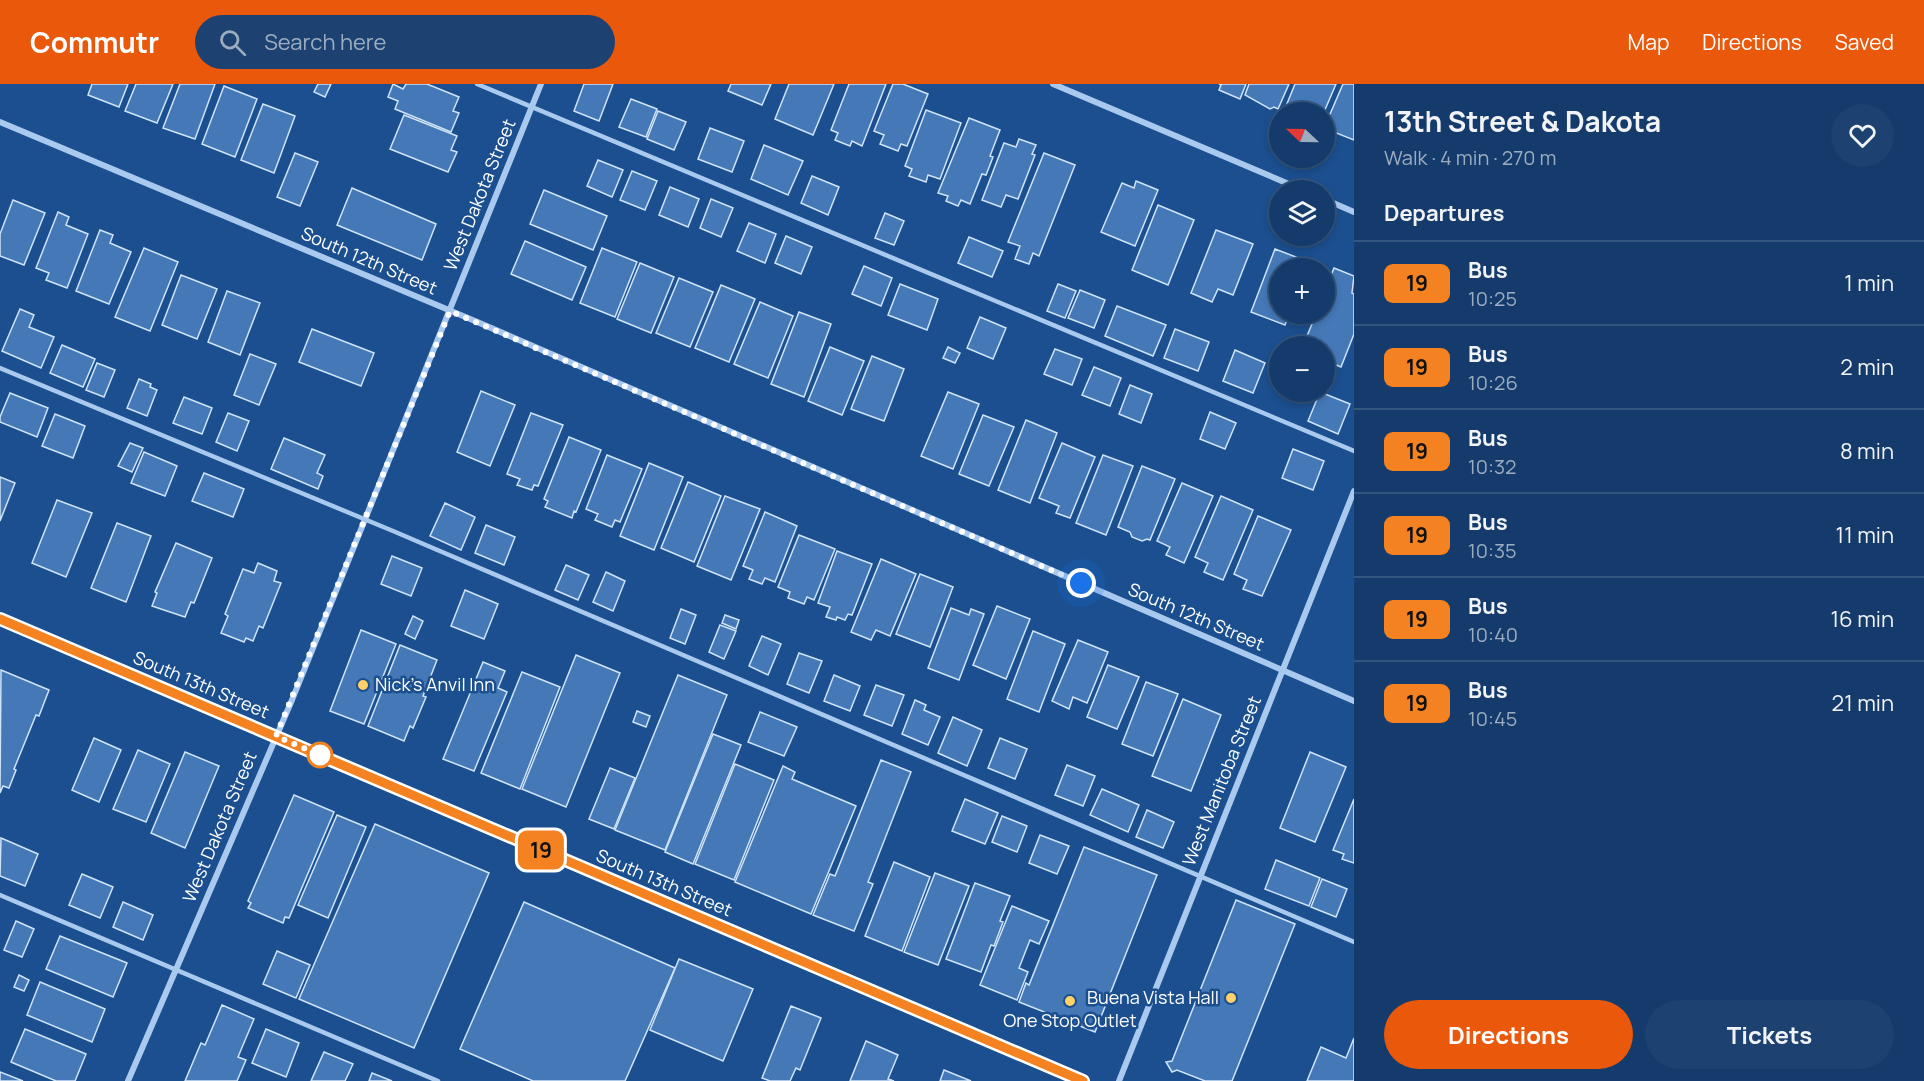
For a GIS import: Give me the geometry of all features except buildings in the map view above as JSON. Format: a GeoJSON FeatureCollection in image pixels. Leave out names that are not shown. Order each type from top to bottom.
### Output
{"type":"FeatureCollection","features":[{"type":"Feature","properties":{"kind":"street","name":"West Dakota Street"},"geometry":{"type":"LineString","coordinates":[[128,1081],[366,520],[541,84]]}},
{"type":"Feature","properties":{"kind":"street"},"geometry":{"type":"LineString","coordinates":[[1053,84],[1280,180]]}},
{"type":"Feature","properties":{"kind":"street","name":"South 12th Street"},"geometry":{"type":"LineString","coordinates":[[0,123],[450,311],[1354,701]]}},
{"type":"Feature","properties":{"kind":"street"},"geometry":{"type":"LineString","coordinates":[[1335,204],[1354,212]]}},
{"type":"Feature","properties":{"kind":"street","name":"West Manitoba Street"},"geometry":{"type":"LineString","coordinates":[[1119,1081],[1354,491]]}},
{"type":"Feature","properties":{"kind":"street","name":"South 13th Street"},"geometry":{"type":"LineString","coordinates":[[0,619],[1083,1081]]}},
{"type":"Feature","properties":{"kind":"lane"},"geometry":{"type":"LineString","coordinates":[[477,84],[1354,451]]}},
{"type":"Feature","properties":{"kind":"lane"},"geometry":{"type":"LineString","coordinates":[[0,368],[366,520],[1354,942]]}},
{"type":"Feature","properties":{"kind":"lane"},"geometry":{"type":"LineString","coordinates":[[0,895],[438,1081]]}},
{"type":"Feature","properties":{"kind":"bus line","name":"19"},"geometry":{"type":"LineString","coordinates":[[0,619],[1083,1081]]}},
{"type":"Feature","properties":{"kind":"place","name":"Nick's Anvil Inn"},"geometry":{"type":"Point","coordinates":[363,685]}},
{"type":"Feature","properties":{"kind":"place","name":"Buena Vista Hall"},"geometry":{"type":"Point","coordinates":[1231,998]}},
{"type":"Feature","properties":{"kind":"place","name":"One Stop Outlet"},"geometry":{"type":"Point","coordinates":[1070,1001]}},
{"type":"Feature","properties":{"kind":"route"},"geometry":{"type":"LineString","coordinates":[[320,755],[327,758],[276,736],[450,311],[1081,583]]}}]}
